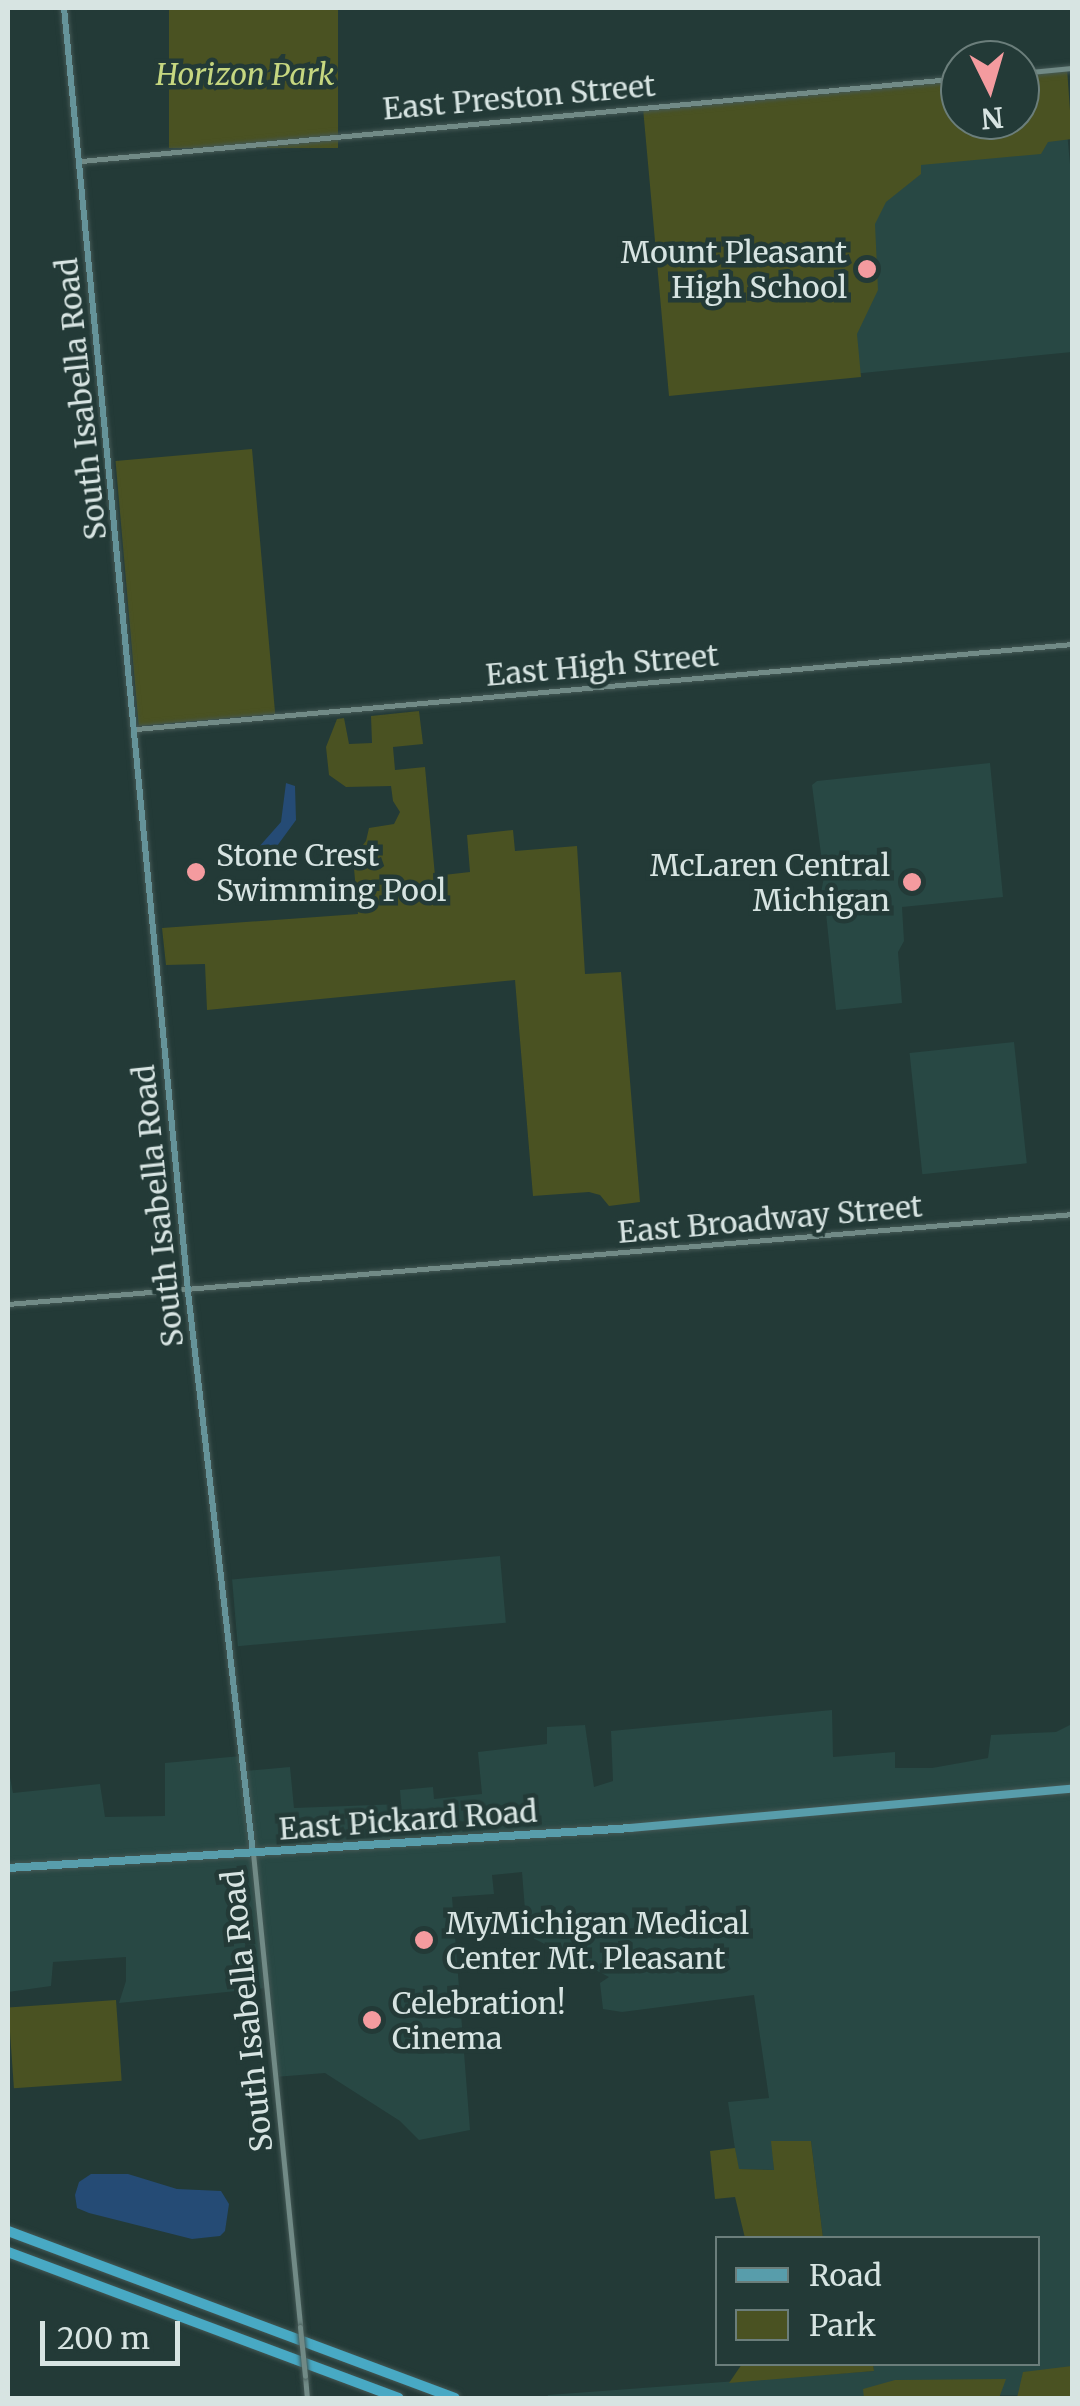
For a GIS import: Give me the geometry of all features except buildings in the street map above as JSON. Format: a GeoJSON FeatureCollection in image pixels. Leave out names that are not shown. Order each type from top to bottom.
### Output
{"type":"FeatureCollection","features":[{"type":"Feature","properties":{"kind":"highway"},"geometry":{"type":"LineString","coordinates":[[8,2232],[455,2398]]}},
{"type":"Feature","properties":{"kind":"highway"},"geometry":{"type":"LineString","coordinates":[[8,2252],[399,2398]]}},
{"type":"Feature","properties":{"kind":"main road","name":"South Isabella Road"},"geometry":{"type":"LineString","coordinates":[[64,8],[188,1292],[253,1853]]}},
{"type":"Feature","properties":{"kind":"main road","name":"East Pickard Road"},"geometry":{"type":"LineString","coordinates":[[8,1868],[812,1814],[1072,1790]]}},
{"type":"Feature","properties":{"kind":"street"},"geometry":{"type":"LineString","coordinates":[[1040,71],[1072,68]]}},
{"type":"Feature","properties":{"kind":"street","name":"East Preston Street"},"geometry":{"type":"LineString","coordinates":[[81,161],[940,80]]}},
{"type":"Feature","properties":{"kind":"street","name":"East High Street"},"geometry":{"type":"LineString","coordinates":[[136,729],[1072,644]]}},
{"type":"Feature","properties":{"kind":"street","name":"East Broadway Street"},"geometry":{"type":"LineString","coordinates":[[8,1304],[188,1292],[1072,1214]]}},
{"type":"Feature","properties":{"kind":"street","name":"South Isabella Road"},"geometry":{"type":"LineString","coordinates":[[253,1853],[307,2398]]}},
{"type":"Feature","properties":{"kind":"shaded area"},"geometry":{"type":"Polygon","coordinates":[[[1062,77],[1072,186],[1072,352],[673,392],[940,139],[1040,140],[1040,100],[1062,77]]]}},
{"type":"Feature","properties":{"kind":"shaded area","name":"McLaren Central Michigan"},"geometry":{"type":"Polygon","coordinates":[[[990,763],[1003,897],[902,907],[904,941],[898,952],[902,1003],[836,1010],[826,913],[818,908],[824,877],[812,785],[817,781],[990,763]]]}},
{"type":"Feature","properties":{"kind":"shaded area"},"geometry":{"type":"Polygon","coordinates":[[[1014,1042],[1027,1163],[922,1174],[910,1053],[1014,1042]]]}},
{"type":"Feature","properties":{"kind":"shaded area"},"geometry":{"type":"Polygon","coordinates":[[[500,1556],[506,1623],[238,1646],[232,1579],[500,1556]]]}},
{"type":"Feature","properties":{"kind":"shaded area"},"geometry":{"type":"Polygon","coordinates":[[[832,1710],[833,1757],[895,1752],[895,1768],[932,1768],[988,1758],[991,1735],[1056,1732],[1072,1724],[1072,2395],[547,2398],[874,2371],[873,2366],[1040,2366],[1040,2236],[823,2236],[811,2141],[772,2141],[774,2170],[738,2169],[728,2102],[769,2098],[754,1995],[622,2012],[603,2009],[600,1983],[609,1977],[527,1935],[522,1872],[492,1875],[494,1894],[452,1897],[470,2130],[419,2140],[400,2121],[325,2073],[275,2077],[266,1988],[119,2003],[126,1981],[126,1957],[53,1962],[51,1986],[8,1992],[8,1767],[13,1793],[100,1784],[105,1817],[165,1816],[165,1763],[241,1756],[244,1771],[290,1767],[294,1808],[401,1804],[400,1790],[433,1787],[434,1799],[482,1794],[478,1752],[547,1744],[547,1727],[585,1725],[594,1787],[613,1781],[611,1731],[832,1710]]]}},
{"type":"Feature","properties":{"kind":"green space","name":"Horizon Park"},"geometry":{"type":"Polygon","coordinates":[[[169,8],[338,8],[338,148],[169,148],[169,8]]]}},
{"type":"Feature","properties":{"kind":"green space","name":"Mount Pleasant High School"},"geometry":{"type":"Polygon","coordinates":[[[1067,68],[1072,139],[1048,142],[1041,154],[921,165],[921,174],[886,202],[875,224],[878,290],[857,334],[861,377],[669,396],[643,108],[940,80],[940,140],[1040,140],[1040,71],[1067,68]]]}},
{"type":"Feature","properties":{"kind":"green space"},"geometry":{"type":"Polygon","coordinates":[[[252,449],[275,714],[139,726],[116,461],[252,449]]]}},
{"type":"Feature","properties":{"kind":"green space"},"geometry":{"type":"Polygon","coordinates":[[[419,711],[423,744],[393,747],[395,770],[425,767],[435,876],[470,872],[467,835],[513,830],[515,851],[577,846],[585,974],[621,972],[640,1202],[609,1206],[600,1195],[589,1192],[533,1196],[515,980],[207,1010],[205,964],[166,965],[162,928],[358,914],[353,857],[366,841],[369,828],[394,824],[400,812],[393,801],[391,786],[346,787],[329,775],[326,747],[337,719],[344,718],[349,744],[372,743],[371,716],[419,711]]]}},
{"type":"Feature","properties":{"kind":"green space"},"geometry":{"type":"Polygon","coordinates":[[[116,2000],[122,2081],[14,2088],[8,2008],[116,2000]]]}},
{"type":"Feature","properties":{"kind":"green space"},"geometry":{"type":"Polygon","coordinates":[[[771,2141],[811,2141],[823,2236],[745,2236],[735,2197],[715,2199],[710,2151],[735,2148],[739,2169],[774,2170],[771,2141]]]}},
{"type":"Feature","properties":{"kind":"green space"},"geometry":{"type":"Polygon","coordinates":[[[741,2366],[873,2366],[874,2371],[729,2383],[741,2366]]]}},
{"type":"Feature","properties":{"kind":"green space"},"geometry":{"type":"Polygon","coordinates":[[[1072,2366],[1072,2398],[1017,2398],[1023,2372],[1072,2366]]]}},
{"type":"Feature","properties":{"kind":"green space"},"geometry":{"type":"Polygon","coordinates":[[[1006,2379],[999,2398],[864,2398],[863,2389],[895,2380],[1006,2379]]]}},
{"type":"Feature","properties":{"kind":"water"},"geometry":{"type":"Polygon","coordinates":[[[286,783],[295,786],[296,820],[277,846],[244,860],[242,853],[258,848],[281,822],[286,783]]]}},
{"type":"Feature","properties":{"kind":"water"},"geometry":{"type":"Polygon","coordinates":[[[91,2174],[128,2174],[177,2189],[221,2191],[229,2204],[225,2231],[220,2236],[192,2239],[77,2208],[79,2182],[91,2174]]]}},
{"type":"Feature","properties":{"kind":"place","name":"Mount Pleasant High School"},"geometry":{"type":"Point","coordinates":[867,269]}},
{"type":"Feature","properties":{"kind":"place","name":"Stone Crest Swimming Pool"},"geometry":{"type":"Point","coordinates":[196,872]}},
{"type":"Feature","properties":{"kind":"place","name":"McLaren Central Michigan"},"geometry":{"type":"Point","coordinates":[912,882]}},
{"type":"Feature","properties":{"kind":"place","name":"MyMichigan Medical Center Mt. Pleasant"},"geometry":{"type":"Point","coordinates":[424,1940]}},
{"type":"Feature","properties":{"kind":"place","name":"Celebration! Cinema"},"geometry":{"type":"Point","coordinates":[372,2020]}}]}
